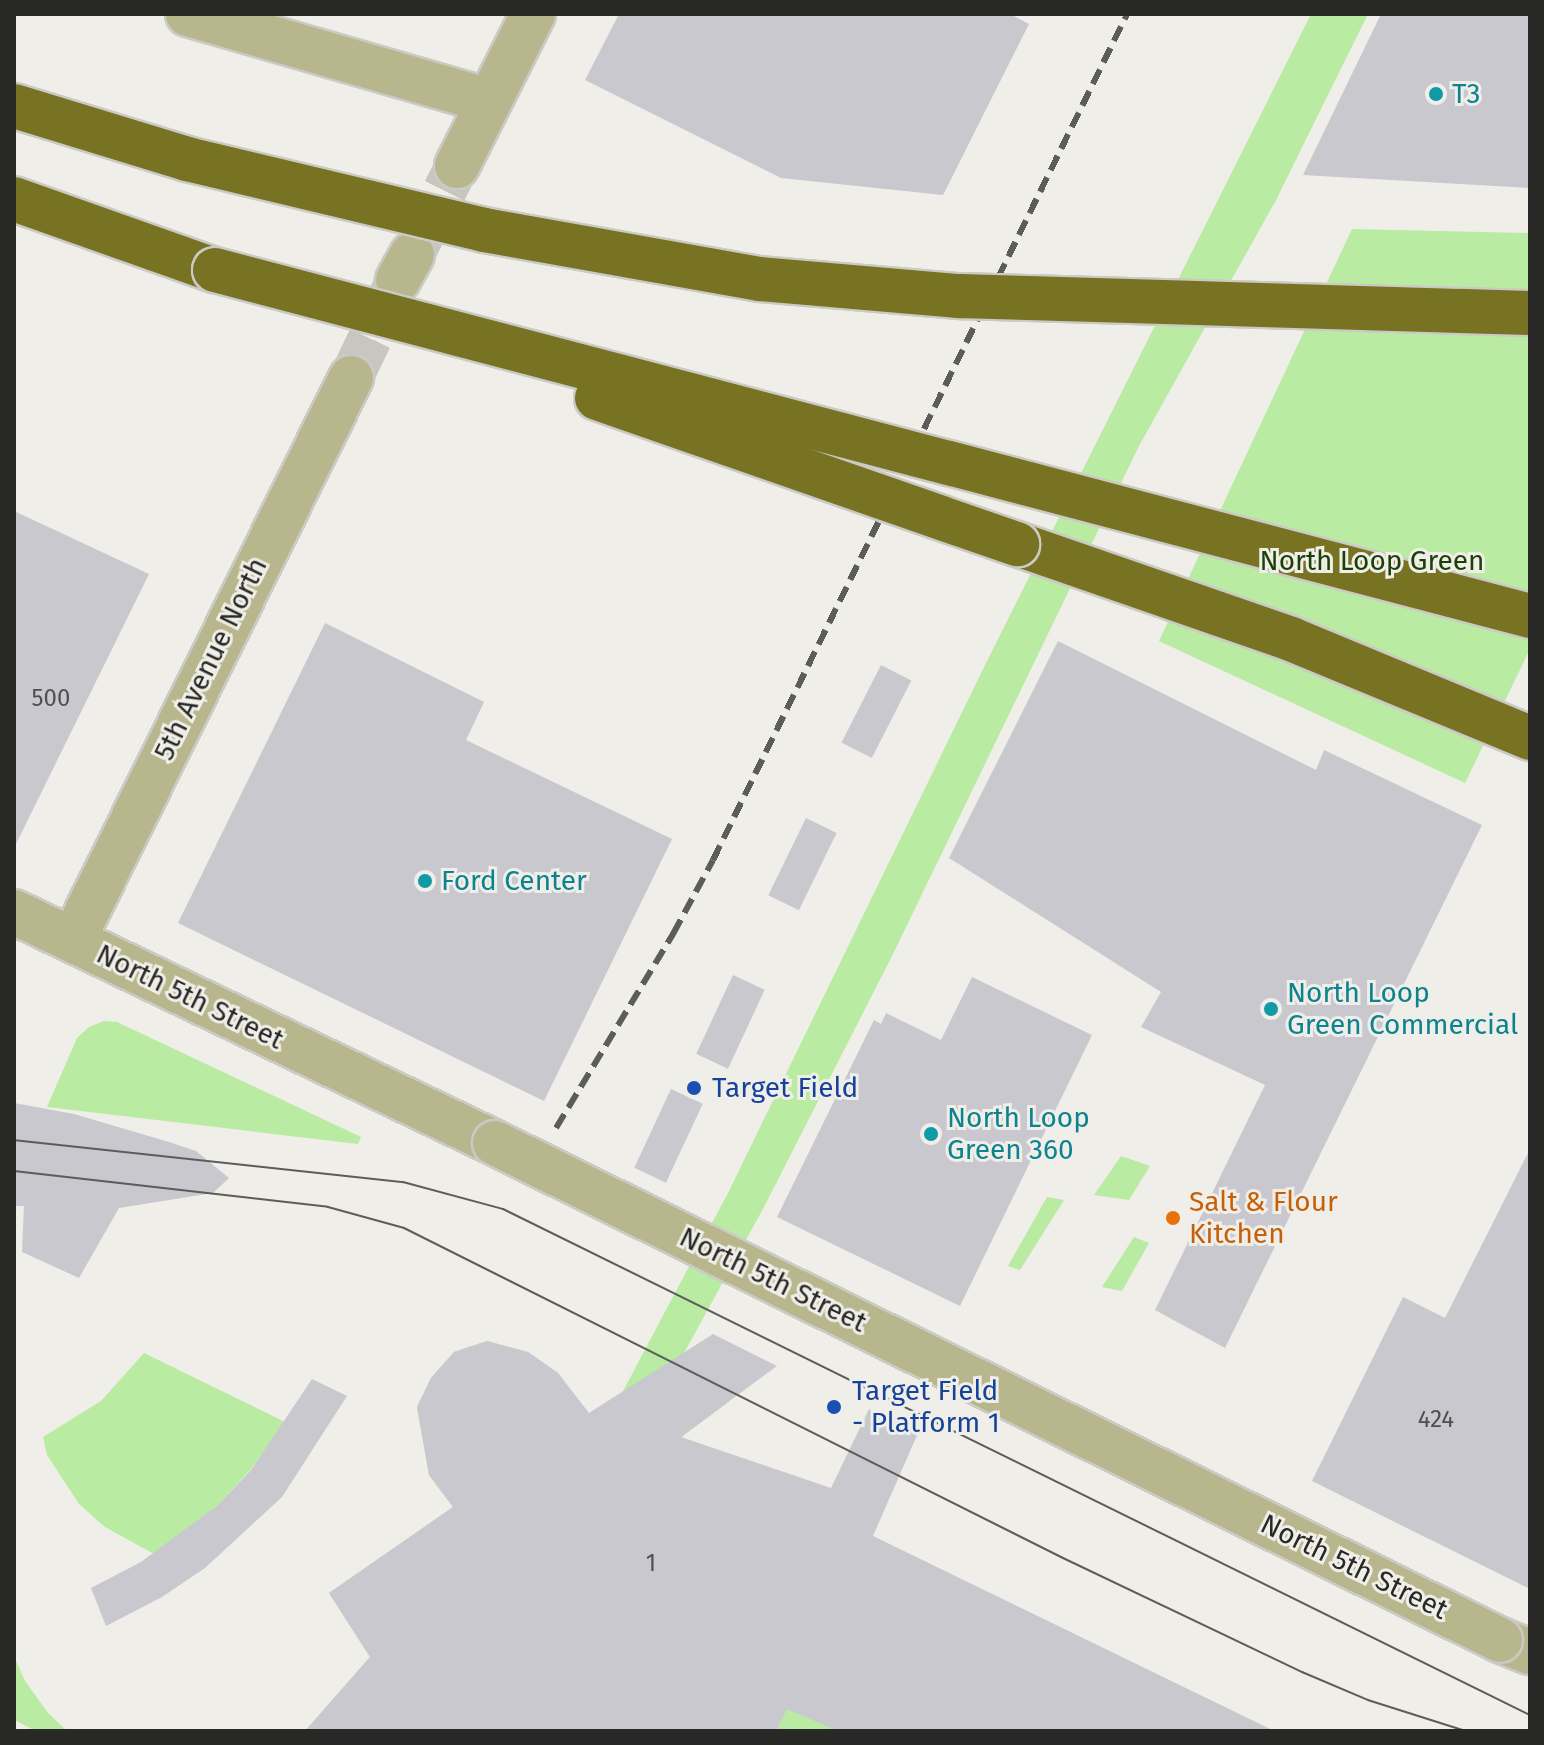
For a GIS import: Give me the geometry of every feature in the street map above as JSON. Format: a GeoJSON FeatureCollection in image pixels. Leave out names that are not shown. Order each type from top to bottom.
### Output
{"type":"FeatureCollection","features":[{"type":"Feature","properties":{"kind":"highway"},"geometry":{"type":"LineString","coordinates":[[14,106],[187,159],[484,230],[760,279],[960,296],[1530,313]]}},
{"type":"Feature","properties":{"kind":"highway"},"geometry":{"type":"LineString","coordinates":[[14,199],[1263,629],[1530,738]]}},
{"type":"Feature","properties":{"kind":"highway"},"geometry":{"type":"LineString","coordinates":[[215,270],[1530,616]]}},
{"type":"Feature","properties":{"kind":"street"},"geometry":{"type":"LineString","coordinates":[[188,14],[489,101]]}},
{"type":"Feature","properties":{"kind":"street"},"geometry":{"type":"LineString","coordinates":[[457,166],[533,14]]}},
{"type":"Feature","properties":{"kind":"street","name":"5th Avenue North"},"geometry":{"type":"LineString","coordinates":[[73,940],[351,378]]}},
{"type":"Feature","properties":{"kind":"street","name":"North 5th Street"},"geometry":{"type":"LineString","coordinates":[[14,912],[495,1143],[1515,1646]]}},
{"type":"Feature","properties":{"kind":"green space"},"geometry":{"type":"Polygon","coordinates":[[[1311,14],[1368,14],[1276,200],[1139,446],[892,956],[764,1207],[672,1375],[727,1403],[676,1441],[1274,1731],[305,1731],[370,1657],[329,1593],[453,1507],[429,1475],[417,1407],[431,1378],[454,1352],[487,1341],[528,1352],[558,1373],[589,1414],[622,1393],[729,1191],[986,663],[1311,14]]]}},
{"type":"Feature","properties":{"kind":"green space","name":"North Loop Green"},"geometry":{"type":"Polygon","coordinates":[[[1352,229],[1530,233],[1530,649],[1465,783],[1159,641],[1352,229]]]}},
{"type":"Feature","properties":{"kind":"green space"},"geometry":{"type":"Polygon","coordinates":[[[104,1021],[117,1022],[361,1137],[358,1144],[47,1107],[77,1038],[89,1027],[104,1021]]]}},
{"type":"Feature","properties":{"kind":"green space"},"geometry":{"type":"Polygon","coordinates":[[[1121,1156],[1150,1166],[1129,1200],[1094,1195],[1121,1156]]]}},
{"type":"Feature","properties":{"kind":"green space"},"geometry":{"type":"Polygon","coordinates":[[[1047,1197],[1064,1200],[1020,1270],[1008,1266],[1047,1197]]]}},
{"type":"Feature","properties":{"kind":"green space"},"geometry":{"type":"Polygon","coordinates":[[[1134,1237],[1149,1243],[1122,1291],[1102,1287],[1134,1237]]]}},
{"type":"Feature","properties":{"kind":"green space"},"geometry":{"type":"Polygon","coordinates":[[[144,1353],[285,1422],[251,1469],[218,1505],[154,1554],[105,1527],[79,1504],[47,1455],[43,1437],[101,1401],[144,1353]]]}},
{"type":"Feature","properties":{"kind":"green space"},"geometry":{"type":"Polygon","coordinates":[[[14,1656],[25,1681],[48,1713],[67,1731],[36,1731],[14,1720],[14,1656]]]}},
{"type":"Feature","properties":{"kind":"building"},"geometry":{"type":"Polygon","coordinates":[[[619,14],[1010,14],[1029,24],[943,195],[781,178],[585,80],[619,14]]]}},
{"type":"Feature","properties":{"kind":"building","name":"T3"},"geometry":{"type":"Polygon","coordinates":[[[1381,14],[1530,14],[1530,188],[1303,175],[1381,14]]]}},
{"type":"Feature","properties":{"kind":"building"},"geometry":{"type":"Polygon","coordinates":[[[14,511],[149,574],[14,848],[14,511]]]}},
{"type":"Feature","properties":{"kind":"building","name":"Ford Center"},"geometry":{"type":"Polygon","coordinates":[[[325,623],[484,702],[466,740],[672,839],[544,1101],[178,923],[325,623]]]}},
{"type":"Feature","properties":{"kind":"building","name":"North Loop Green Commercial"},"geometry":{"type":"Polygon","coordinates":[[[1058,641],[1316,770],[1324,750],[1482,825],[1225,1348],[1155,1310],[1265,1085],[1141,1027],[1161,992],[949,858],[1058,641]]]}},
{"type":"Feature","properties":{"kind":"building"},"geometry":{"type":"Polygon","coordinates":[[[881,665],[911,680],[872,758],[842,743],[881,665]]]}},
{"type":"Feature","properties":{"kind":"building"},"geometry":{"type":"Polygon","coordinates":[[[806,818],[837,833],[799,910],[768,895],[806,818]]]}},
{"type":"Feature","properties":{"kind":"building"},"geometry":{"type":"Polygon","coordinates":[[[733,975],[765,990],[728,1069],[696,1054],[733,975]]]}},
{"type":"Feature","properties":{"kind":"building","name":"North Loop Green 360"},"geometry":{"type":"Polygon","coordinates":[[[972,977],[1092,1035],[960,1306],[777,1217],[874,1020],[881,1024],[886,1013],[941,1040],[972,977]]]}},
{"type":"Feature","properties":{"kind":"building"},"geometry":{"type":"Polygon","coordinates":[[[671,1089],[703,1104],[666,1183],[634,1168],[671,1089]]]}},
{"type":"Feature","properties":{"kind":"building"},"geometry":{"type":"Polygon","coordinates":[[[14,1103],[74,1114],[196,1151],[229,1178],[213,1193],[119,1208],[79,1278],[22,1252],[24,1206],[14,1206],[14,1103]]]}},
{"type":"Feature","properties":{"kind":"building"},"geometry":{"type":"Polygon","coordinates":[[[1530,1149],[1530,1589],[1312,1481],[1403,1297],[1445,1318],[1530,1149]]]}},
{"type":"Feature","properties":{"kind":"building"},"geometry":{"type":"Polygon","coordinates":[[[713,1334],[777,1366],[681,1437],[831,1488],[869,1409],[918,1433],[873,1536],[1274,1731],[838,1731],[787,1709],[776,1731],[305,1731],[370,1657],[329,1593],[453,1507],[429,1475],[417,1407],[431,1378],[454,1352],[487,1341],[528,1352],[558,1373],[589,1413],[713,1334]]]}},
{"type":"Feature","properties":{"kind":"building"},"geometry":{"type":"Polygon","coordinates":[[[312,1379],[347,1396],[282,1497],[205,1568],[162,1597],[106,1626],[91,1588],[141,1562],[218,1505],[251,1470],[312,1379]]]}},
{"type":"Feature","properties":{"kind":"tunnel"},"geometry":{"type":"LineString","coordinates":[[415,250],[457,166]]}},
{"type":"Feature","properties":{"kind":"tunnel"},"geometry":{"type":"LineString","coordinates":[[351,378],[398,280]]}},
{"type":"Feature","properties":{"kind":"tram line"},"geometry":{"type":"LineString","coordinates":[[14,1140],[403,1182],[503,1209],[1530,1715]]}},
{"type":"Feature","properties":{"kind":"tram line"},"geometry":{"type":"LineString","coordinates":[[14,1171],[328,1207],[404,1228],[1063,1558],[1302,1672],[1368,1700],[1466,1731]]}},
{"type":"Feature","properties":{"kind":"railway"},"geometry":{"type":"LineString","coordinates":[[556,1128],[673,934],[713,860],[1127,14]]}},
{"type":"Feature","properties":{"kind":"place","name":"T3"},"geometry":{"type":"Point","coordinates":[1436,94]}},
{"type":"Feature","properties":{"kind":"place","name":"Ford Center"},"geometry":{"type":"Point","coordinates":[425,881]}},
{"type":"Feature","properties":{"kind":"place","name":"North Loop Green Commercial"},"geometry":{"type":"Point","coordinates":[1271,1009]}},
{"type":"Feature","properties":{"kind":"place","name":"Target Field"},"geometry":{"type":"Point","coordinates":[694,1088]}},
{"type":"Feature","properties":{"kind":"place","name":"North Loop Green 360"},"geometry":{"type":"Point","coordinates":[931,1134]}},
{"type":"Feature","properties":{"kind":"place","name":"Salt & Flour Kitchen"},"geometry":{"type":"Point","coordinates":[1173,1218]}},
{"type":"Feature","properties":{"kind":"place","name":"Target Field - Platform 1"},"geometry":{"type":"Point","coordinates":[834,1407]}}]}
